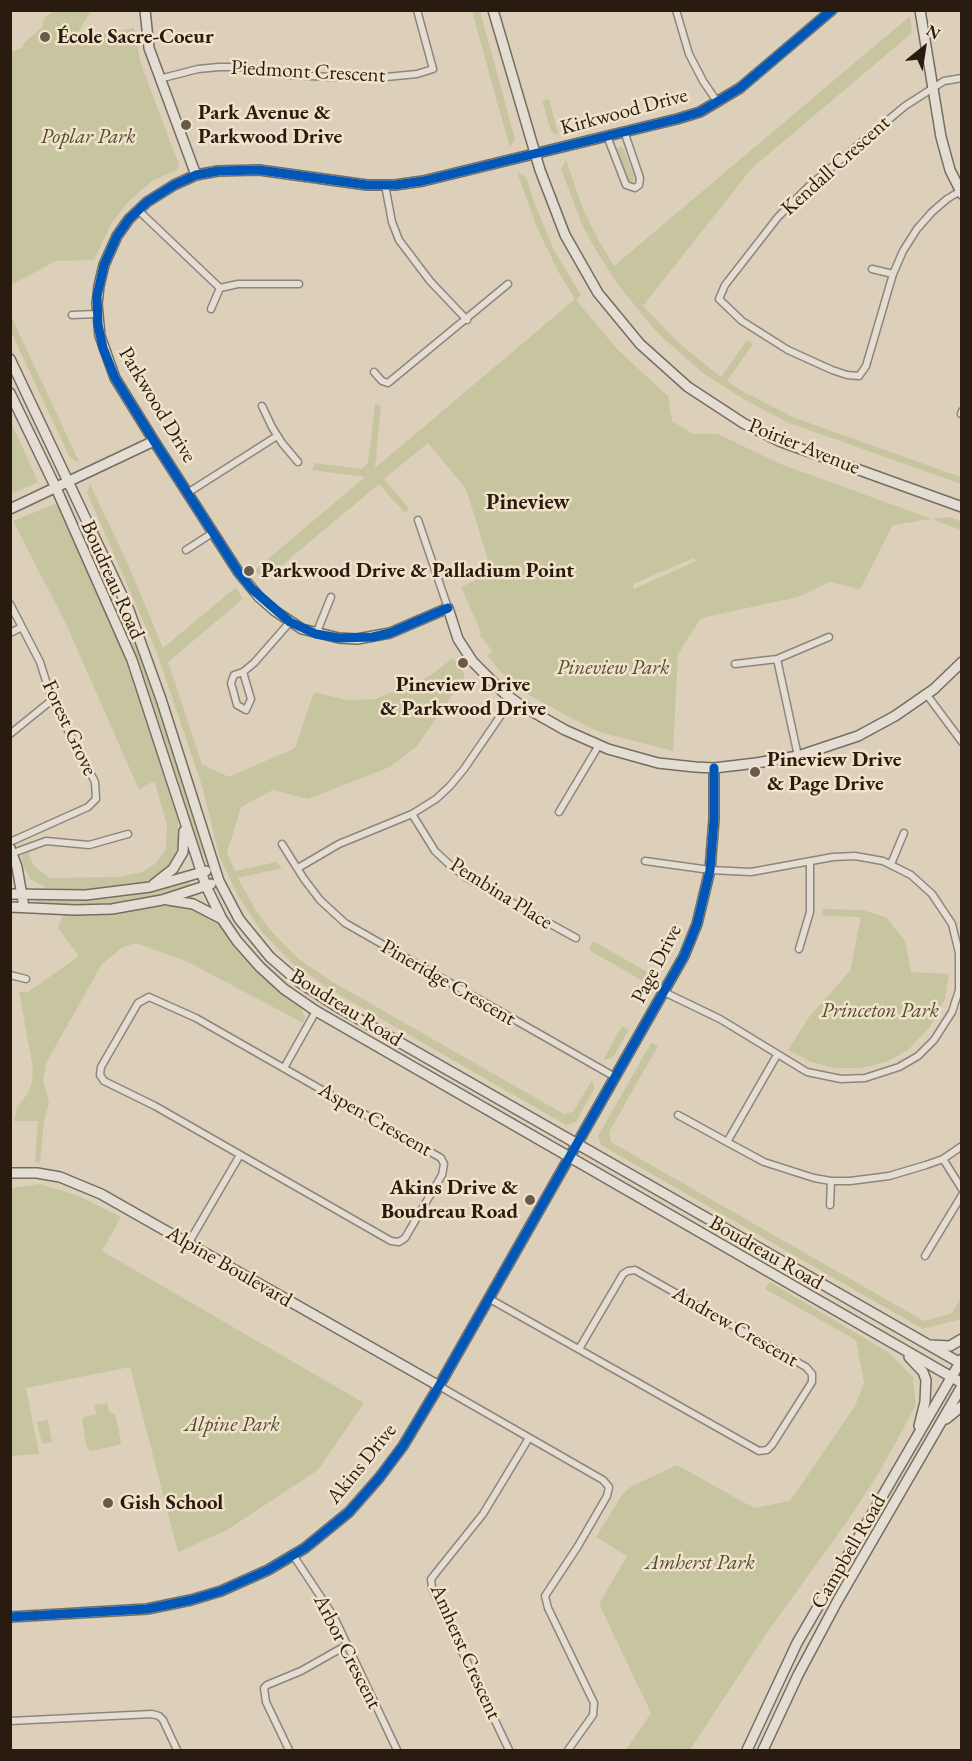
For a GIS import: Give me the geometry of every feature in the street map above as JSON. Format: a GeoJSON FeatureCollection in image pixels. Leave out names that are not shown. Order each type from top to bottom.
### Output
{"type":"FeatureCollection","features":[{"type":"Feature","properties":{"kind":"main road"},"geometry":{"type":"LineString","coordinates":[[145,10],[149,48],[196,175]]}},
{"type":"Feature","properties":{"kind":"main road","name":"Poirier Avenue"},"geometry":{"type":"LineString","coordinates":[[493,10],[540,170],[565,235],[586,274],[625,328],[671,374],[723,412],[779,441],[962,507]]}},
{"type":"Feature","properties":{"kind":"main road","name":"Kirkwood Drive"},"geometry":{"type":"LineString","coordinates":[[535,153],[700,112],[740,88],[832,10]]}},
{"type":"Feature","properties":{"kind":"main road"},"geometry":{"type":"LineString","coordinates":[[920,10],[943,148],[961,192]]}},
{"type":"Feature","properties":{"kind":"main road","name":"Parkwood Drive"},"geometry":{"type":"LineString","coordinates":[[448,608],[400,629],[374,637],[339,638],[316,634],[290,622],[267,604],[245,581],[115,378],[103,348],[97,314],[99,286],[108,255],[123,227],[156,195],[196,175],[218,171],[259,170],[385,185],[423,181],[535,153]]}},
{"type":"Feature","properties":{"kind":"main road","name":"Boudreau Road"},"geometry":{"type":"LineString","coordinates":[[10,359],[129,610],[161,699],[219,881],[231,906],[248,932],[270,957],[304,986],[336,1006],[928,1346],[961,1362]]}},
{"type":"Feature","properties":{"kind":"main road","name":"Boudreau Road"},"geometry":{"type":"LineString","coordinates":[[10,393],[56,488],[132,660],[206,886],[222,919],[237,941],[260,967],[284,989],[316,1011],[962,1384]]}},
{"type":"Feature","properties":{"kind":"main road"},"geometry":{"type":"LineString","coordinates":[[10,509],[154,441]]}},
{"type":"Feature","properties":{"kind":"main road"},"geometry":{"type":"LineString","coordinates":[[448,608],[458,639],[473,662],[512,699],[565,730],[598,745],[658,763],[714,768],[756,764],[798,756],[838,744],[877,727],[927,695],[962,662]]}},
{"type":"Feature","properties":{"kind":"main road","name":"Page Drive"},"geometry":{"type":"LineString","coordinates":[[570,1157],[684,956],[697,924],[710,870],[714,819],[714,768]]}},
{"type":"Feature","properties":{"kind":"main road"},"geometry":{"type":"LineString","coordinates":[[150,887],[172,869],[183,852],[185,825]]}},
{"type":"Feature","properties":{"kind":"main road"},"geometry":{"type":"LineString","coordinates":[[10,877],[12,853]]}},
{"type":"Feature","properties":{"kind":"main road"},"geometry":{"type":"LineString","coordinates":[[12,853],[23,893],[24,907]]}},
{"type":"Feature","properties":{"kind":"main road"},"geometry":{"type":"LineString","coordinates":[[10,894],[86,895],[150,887],[214,869]]}},
{"type":"Feature","properties":{"kind":"main road"},"geometry":{"type":"LineString","coordinates":[[10,907],[94,910],[162,900],[219,881]]}},
{"type":"Feature","properties":{"kind":"main road"},"geometry":{"type":"LineString","coordinates":[[162,900],[193,904],[222,919]]}},
{"type":"Feature","properties":{"kind":"main road","name":"Akins Drive"},"geometry":{"type":"LineString","coordinates":[[10,1617],[132,1611],[176,1604],[236,1585],[293,1556],[337,1523],[370,1490],[395,1458],[439,1386],[570,1157]]}},
{"type":"Feature","properties":{"kind":"main road","name":"Alpine Boulevard"},"geometry":{"type":"LineString","coordinates":[[10,1173],[46,1174],[80,1184],[101,1194],[439,1386]]}},
{"type":"Feature","properties":{"kind":"main road"},"geometry":{"type":"LineString","coordinates":[[928,1346],[950,1346],[962,1339]]}},
{"type":"Feature","properties":{"kind":"main road"},"geometry":{"type":"LineString","coordinates":[[894,1344],[916,1363],[926,1380],[925,1401],[917,1435]]}},
{"type":"Feature","properties":{"kind":"main road","name":"Campbell Road"},"geometry":{"type":"LineString","coordinates":[[747,1750],[797,1643],[961,1362]]}},
{"type":"Feature","properties":{"kind":"main road","name":"Campbell Road"},"geometry":{"type":"LineString","coordinates":[[763,1750],[803,1665],[858,1564],[962,1384]]}},
{"type":"Feature","properties":{"kind":"main road"},"geometry":{"type":"LineString","coordinates":[[937,1427],[962,1406]]}},
{"type":"Feature","properties":{"kind":"street","name":"Piedmont Crescent"},"geometry":{"type":"LineString","coordinates":[[159,79],[198,69],[219,67],[240,67],[290,75],[331,77],[386,77],[417,74],[433,69],[417,10]]}},
{"type":"Feature","properties":{"kind":"street"},"geometry":{"type":"LineString","coordinates":[[676,10],[689,54],[718,103]]}},
{"type":"Feature","properties":{"kind":"street"},"geometry":{"type":"LineString","coordinates":[[934,86],[944,81],[962,78]]}},
{"type":"Feature","properties":{"kind":"street","name":"Kendall Crescent"},"geometry":{"type":"LineString","coordinates":[[934,86],[904,106],[794,200],[725,285],[719,299],[742,321],[788,350],[832,370],[859,376],[866,366],[893,274],[903,251],[917,229],[939,205],[961,192]]}},
{"type":"Feature","properties":{"kind":"street"},"geometry":{"type":"LineString","coordinates":[[607,135],[626,185],[635,188],[640,183],[640,178],[624,131]]}},
{"type":"Feature","properties":{"kind":"street"},"geometry":{"type":"LineString","coordinates":[[385,185],[392,222],[399,240],[424,274],[467,320]]}},
{"type":"Feature","properties":{"kind":"street"},"geometry":{"type":"LineString","coordinates":[[138,210],[220,288]]}},
{"type":"Feature","properties":{"kind":"street"},"geometry":{"type":"LineString","coordinates":[[872,269],[893,274]]}},
{"type":"Feature","properties":{"kind":"street"},"geometry":{"type":"LineString","coordinates":[[220,288],[238,284],[299,284]]}},
{"type":"Feature","properties":{"kind":"street"},"geometry":{"type":"LineString","coordinates":[[374,372],[382,381],[388,383],[508,284]]}},
{"type":"Feature","properties":{"kind":"street"},"geometry":{"type":"LineString","coordinates":[[211,309],[220,288]]}},
{"type":"Feature","properties":{"kind":"street"},"geometry":{"type":"LineString","coordinates":[[72,315],[97,314]]}},
{"type":"Feature","properties":{"kind":"street"},"geometry":{"type":"LineString","coordinates":[[262,406],[277,436],[298,462]]}},
{"type":"Feature","properties":{"kind":"street"},"geometry":{"type":"LineString","coordinates":[[189,492],[277,436]]}},
{"type":"Feature","properties":{"kind":"street"},"geometry":{"type":"LineString","coordinates":[[418,520],[448,608]]}},
{"type":"Feature","properties":{"kind":"street"},"geometry":{"type":"LineString","coordinates":[[186,550],[214,532]]}},
{"type":"Feature","properties":{"kind":"street"},"geometry":{"type":"LineString","coordinates":[[316,634],[331,597]]}},
{"type":"Feature","properties":{"kind":"street","name":"Forest Grove"},"geometry":{"type":"LineString","coordinates":[[10,604],[40,662],[52,700],[95,782],[96,799],[88,807],[10,842]]}},
{"type":"Feature","properties":{"kind":"street"},"geometry":{"type":"LineString","coordinates":[[243,672],[251,699],[246,710],[237,705],[231,683],[234,675],[243,672],[254,663],[290,622]]}},
{"type":"Feature","properties":{"kind":"street"},"geometry":{"type":"LineString","coordinates":[[10,633],[22,627]]}},
{"type":"Feature","properties":{"kind":"street"},"geometry":{"type":"LineString","coordinates":[[735,663],[777,659],[829,636]]}},
{"type":"Feature","properties":{"kind":"street"},"geometry":{"type":"LineString","coordinates":[[777,659],[798,756]]}},
{"type":"Feature","properties":{"kind":"street"},"geometry":{"type":"LineString","coordinates":[[927,695],[962,742]]}},
{"type":"Feature","properties":{"kind":"street"},"geometry":{"type":"LineString","coordinates":[[298,868],[339,844],[412,814],[436,799],[450,786],[512,699]]}},
{"type":"Feature","properties":{"kind":"street"},"geometry":{"type":"LineString","coordinates":[[10,734],[52,700]]}},
{"type":"Feature","properties":{"kind":"street"},"geometry":{"type":"LineString","coordinates":[[559,812],[598,745]]}},
{"type":"Feature","properties":{"kind":"street","name":"Pembina Place"},"geometry":{"type":"LineString","coordinates":[[412,814],[435,851],[451,866],[469,879],[576,938]]}},
{"type":"Feature","properties":{"kind":"street"},"geometry":{"type":"LineString","coordinates":[[891,864],[904,833]]}},
{"type":"Feature","properties":{"kind":"street"},"geometry":{"type":"LineString","coordinates":[[12,853],[46,841],[88,845],[128,834]]}},
{"type":"Feature","properties":{"kind":"street","name":"Pineridge Crescent"},"geometry":{"type":"LineString","coordinates":[[282,844],[320,900],[345,923],[615,1077]]}},
{"type":"Feature","properties":{"kind":"street"},"geometry":{"type":"LineString","coordinates":[[645,861],[710,870],[751,872],[833,857],[855,856],[874,859],[891,864],[926,887],[952,924],[959,953],[960,991],[952,1011],[934,1040],[918,1056],[888,1072],[865,1078],[830,1078],[807,1072],[720,1019],[664,992]]}},
{"type":"Feature","properties":{"kind":"street"},"geometry":{"type":"LineString","coordinates":[[799,949],[810,912],[810,862]]}},
{"type":"Feature","properties":{"kind":"street"},"geometry":{"type":"LineString","coordinates":[[10,975],[26,979]]}},
{"type":"Feature","properties":{"kind":"street","name":"Aspen Crescent"},"geometry":{"type":"LineString","coordinates":[[149,997],[188,1013],[441,1158],[444,1164],[442,1175],[407,1235],[402,1241],[395,1242],[240,1155],[155,1106],[107,1084],[100,1076],[102,1066],[138,1003],[149,997]]}},
{"type":"Feature","properties":{"kind":"street"},"geometry":{"type":"LineString","coordinates":[[284,1068],[316,1011]]}},
{"type":"Feature","properties":{"kind":"street"},"geometry":{"type":"LineString","coordinates":[[727,1142],[777,1055]]}},
{"type":"Feature","properties":{"kind":"street"},"geometry":{"type":"LineString","coordinates":[[678,1115],[764,1162],[789,1172],[831,1181],[889,1176],[943,1159],[962,1146]]}},
{"type":"Feature","properties":{"kind":"street"},"geometry":{"type":"LineString","coordinates":[[188,1244],[240,1155]]}},
{"type":"Feature","properties":{"kind":"street"},"geometry":{"type":"LineString","coordinates":[[943,1159],[962,1189]]}},
{"type":"Feature","properties":{"kind":"street"},"geometry":{"type":"LineString","coordinates":[[830,1205],[831,1181]]}},
{"type":"Feature","properties":{"kind":"street"},"geometry":{"type":"LineString","coordinates":[[925,1256],[962,1195]]}},
{"type":"Feature","properties":{"kind":"street","name":"Andrew Crescent"},"geometry":{"type":"LineString","coordinates":[[488,1298],[759,1451],[767,1450],[772,1445],[812,1382],[812,1374],[806,1367],[635,1270],[623,1274],[579,1349]]}},
{"type":"Feature","properties":{"kind":"street"},"geometry":{"type":"LineString","coordinates":[[439,1386],[603,1480],[609,1487],[607,1496],[578,1546],[545,1596],[548,1608],[594,1703],[593,1715],[568,1750]]}},
{"type":"Feature","properties":{"kind":"street","name":"Amherst Crescent"},"geometry":{"type":"LineString","coordinates":[[509,1750],[432,1588],[431,1579],[483,1514],[529,1438]]}},
{"type":"Feature","properties":{"kind":"street","name":"Arbor Crescent"},"geometry":{"type":"LineString","coordinates":[[293,1556],[329,1610],[397,1750]]}},
{"type":"Feature","properties":{"kind":"street"},"geometry":{"type":"LineString","coordinates":[[847,1557],[858,1564]]}},
{"type":"Feature","properties":{"kind":"street"},"geometry":{"type":"LineString","coordinates":[[289,1750],[265,1697],[264,1688],[347,1645]]}},
{"type":"Feature","properties":{"kind":"street"},"geometry":{"type":"LineString","coordinates":[[10,1720],[152,1714],[163,1720],[177,1750]]}},
{"type":"Feature","properties":{"kind":"green space","name":"Poplar Park"},"geometry":{"type":"Polygon","coordinates":[[[54,11],[91,11],[74,39],[134,28],[141,64],[179,165],[177,170],[152,181],[128,202],[111,224],[94,260],[56,261],[11,285],[11,52],[22,48],[24,43],[42,27],[44,18],[54,11]]]}},
{"type":"Feature","properties":{"kind":"green space"},"geometry":{"type":"Polygon","coordinates":[[[472,11],[480,11],[515,139],[510,148],[472,11]]]}},
{"type":"Feature","properties":{"kind":"green space"},"geometry":{"type":"Polygon","coordinates":[[[910,16],[912,33],[752,168],[643,306],[680,344],[721,377],[747,340],[753,344],[727,381],[744,392],[795,418],[961,477],[961,484],[789,423],[745,400],[703,373],[665,340],[617,283],[581,222],[561,169],[566,160],[583,209],[614,266],[910,16]]]}},
{"type":"Feature","properties":{"kind":"green space"},"geometry":{"type":"Polygon","coordinates":[[[549,99],[559,136],[551,131],[542,101],[549,99]]]}},
{"type":"Feature","properties":{"kind":"green space"},"geometry":{"type":"Polygon","coordinates":[[[620,146],[624,149],[635,178],[633,183],[629,181],[617,150],[620,146]]]}},
{"type":"Feature","properties":{"kind":"green space","name":"Pineview Park"},"geometry":{"type":"Polygon","coordinates":[[[517,172],[526,177],[554,250],[581,295],[576,300],[618,350],[668,396],[672,421],[693,434],[718,434],[778,463],[932,519],[893,525],[860,589],[830,582],[798,597],[701,618],[678,654],[673,751],[599,732],[571,718],[525,693],[500,671],[487,655],[493,652],[479,634],[481,632],[461,587],[492,572],[466,489],[428,443],[384,479],[409,508],[405,513],[379,484],[263,581],[255,570],[365,477],[312,470],[315,463],[361,469],[368,463],[375,404],[381,406],[375,468],[575,299],[559,273],[537,228],[517,172]],[[694,558],[633,584],[634,589],[696,561],[694,558]]]}},
{"type":"Feature","properties":{"kind":"green space"},"geometry":{"type":"Polygon","coordinates":[[[11,316],[79,462],[70,458],[11,332],[11,316]]]}},
{"type":"Feature","properties":{"kind":"green space"},"geometry":{"type":"Polygon","coordinates":[[[11,422],[38,482],[10,494],[11,422]]]}},
{"type":"Feature","properties":{"kind":"green space"},"geometry":{"type":"Polygon","coordinates":[[[90,484],[127,562],[163,648],[236,587],[243,599],[168,662],[202,764],[229,777],[295,748],[314,692],[347,700],[376,699],[431,675],[453,658],[464,673],[464,678],[417,746],[390,767],[308,799],[273,790],[241,807],[227,853],[235,871],[276,862],[282,868],[238,878],[256,911],[273,933],[300,960],[333,982],[564,1114],[573,1112],[592,1080],[594,1089],[576,1122],[566,1125],[329,989],[292,963],[261,931],[237,894],[219,856],[203,789],[157,653],[87,493],[90,484]]]}},
{"type":"Feature","properties":{"kind":"green space"},"geometry":{"type":"Polygon","coordinates":[[[55,504],[60,509],[102,600],[140,696],[178,820],[178,846],[170,866],[150,881],[139,885],[94,890],[47,888],[30,879],[20,859],[28,853],[34,866],[50,878],[118,877],[142,872],[156,863],[166,849],[167,826],[155,783],[152,782],[139,790],[67,626],[13,521],[55,504]]]}},
{"type":"Feature","properties":{"kind":"green space"},"geometry":{"type":"Polygon","coordinates":[[[949,517],[961,521],[961,530],[932,519],[949,517]]]}},
{"type":"Feature","properties":{"kind":"green space"},"geometry":{"type":"Polygon","coordinates":[[[101,573],[123,611],[158,703],[202,849],[203,863],[200,861],[169,754],[145,683],[101,573]]]}},
{"type":"Feature","properties":{"kind":"green space"},"geometry":{"type":"Polygon","coordinates":[[[183,883],[192,885],[159,895],[100,905],[82,906],[38,902],[31,899],[106,899],[136,895],[183,883]]]}},
{"type":"Feature","properties":{"kind":"green space"},"geometry":{"type":"Polygon","coordinates":[[[178,904],[194,907],[217,922],[253,967],[301,1008],[305,1018],[303,1023],[188,962],[136,943],[123,947],[102,964],[46,1063],[43,1081],[49,1103],[44,1122],[40,1163],[35,1162],[38,1121],[14,1121],[17,1108],[28,1093],[32,1082],[33,1068],[19,992],[28,992],[79,956],[58,928],[63,914],[96,915],[178,904]]]}},
{"type":"Feature","properties":{"kind":"green space","name":"Princeton Park"},"geometry":{"type":"Polygon","coordinates":[[[823,909],[862,910],[886,917],[905,941],[911,972],[949,974],[945,999],[930,1027],[908,1050],[886,1062],[861,1068],[835,1068],[811,1062],[788,1050],[809,1017],[850,971],[861,917],[822,916],[823,909]]]}},
{"type":"Feature","properties":{"kind":"green space"},"geometry":{"type":"Polygon","coordinates":[[[593,941],[658,978],[653,987],[589,950],[593,941]]]}},
{"type":"Feature","properties":{"kind":"green space"},"geometry":{"type":"Polygon","coordinates":[[[622,1026],[629,1030],[613,1057],[603,1060],[622,1026]]]}},
{"type":"Feature","properties":{"kind":"green space"},"geometry":{"type":"Polygon","coordinates":[[[651,1043],[658,1046],[609,1132],[611,1142],[924,1321],[952,1313],[961,1298],[961,1319],[923,1329],[601,1145],[598,1136],[651,1043]]]}},
{"type":"Feature","properties":{"kind":"green space","name":"Alpine Park"},"geometry":{"type":"Polygon","coordinates":[[[40,1184],[79,1196],[121,1217],[102,1251],[364,1403],[318,1470],[227,1530],[178,1552],[130,1367],[26,1388],[39,1454],[11,1456],[10,1321],[13,1320],[10,1310],[11,1188],[40,1184]]]}},
{"type":"Feature","properties":{"kind":"green space","name":"Amherst Park"},"geometry":{"type":"Polygon","coordinates":[[[770,1282],[888,1352],[914,1378],[916,1405],[880,1471],[846,1523],[766,1634],[690,1750],[626,1750],[651,1713],[599,1604],[627,1556],[596,1537],[622,1495],[630,1487],[677,1465],[754,1508],[790,1501],[855,1406],[864,1383],[856,1340],[765,1289],[770,1282]]]}},
{"type":"Feature","properties":{"kind":"green space"},"geometry":{"type":"Polygon","coordinates":[[[108,1403],[109,1412],[115,1414],[121,1442],[119,1445],[91,1451],[87,1448],[82,1421],[84,1417],[98,1414],[94,1405],[108,1403]]]}},
{"type":"Feature","properties":{"kind":"green space"},"geometry":{"type":"Polygon","coordinates":[[[48,1420],[52,1442],[42,1444],[37,1422],[48,1420]]]}},
{"type":"Feature","properties":{"kind":"cycle path"},"geometry":{"type":"LineString","coordinates":[[448,608],[390,633],[373,637],[339,638],[316,634],[290,622],[252,589],[239,573],[115,378],[103,348],[98,325],[97,296],[104,265],[117,236],[129,219],[147,202],[174,185],[196,175],[218,171],[259,170],[367,185],[395,185],[423,181],[700,112],[740,88],[832,10]]}},
{"type":"Feature","properties":{"kind":"cycle path"},"geometry":{"type":"LineString","coordinates":[[10,1617],[147,1609],[221,1591],[268,1570],[305,1548],[349,1512],[379,1478],[403,1446],[439,1386],[684,956],[697,924],[710,870],[714,819],[714,768]]}},
{"type":"Feature","properties":{"kind":"place","name":"École Sacre-Coeur"},"geometry":{"type":"Point","coordinates":[45,37]}},
{"type":"Feature","properties":{"kind":"place","name":"Park Avenue & Parkwood Drive"},"geometry":{"type":"Point","coordinates":[186,125]}},
{"type":"Feature","properties":{"kind":"place","name":"Parkwood Drive & Palladium Point"},"geometry":{"type":"Point","coordinates":[249,571]}},
{"type":"Feature","properties":{"kind":"place","name":"Pineview Drive & Parkwood Drive"},"geometry":{"type":"Point","coordinates":[463,663]}},
{"type":"Feature","properties":{"kind":"place","name":"Pineview Drive & Page Drive"},"geometry":{"type":"Point","coordinates":[755,772]}},
{"type":"Feature","properties":{"kind":"place","name":"Akins Drive & Boudreau Road"},"geometry":{"type":"Point","coordinates":[530,1200]}},
{"type":"Feature","properties":{"kind":"place","name":"Gish School"},"geometry":{"type":"Point","coordinates":[108,1503]}},
{"type":"Feature","properties":{"kind":"district","name":"Pineview"},"geometry":{"type":"Point","coordinates":[528,503]}}]}
